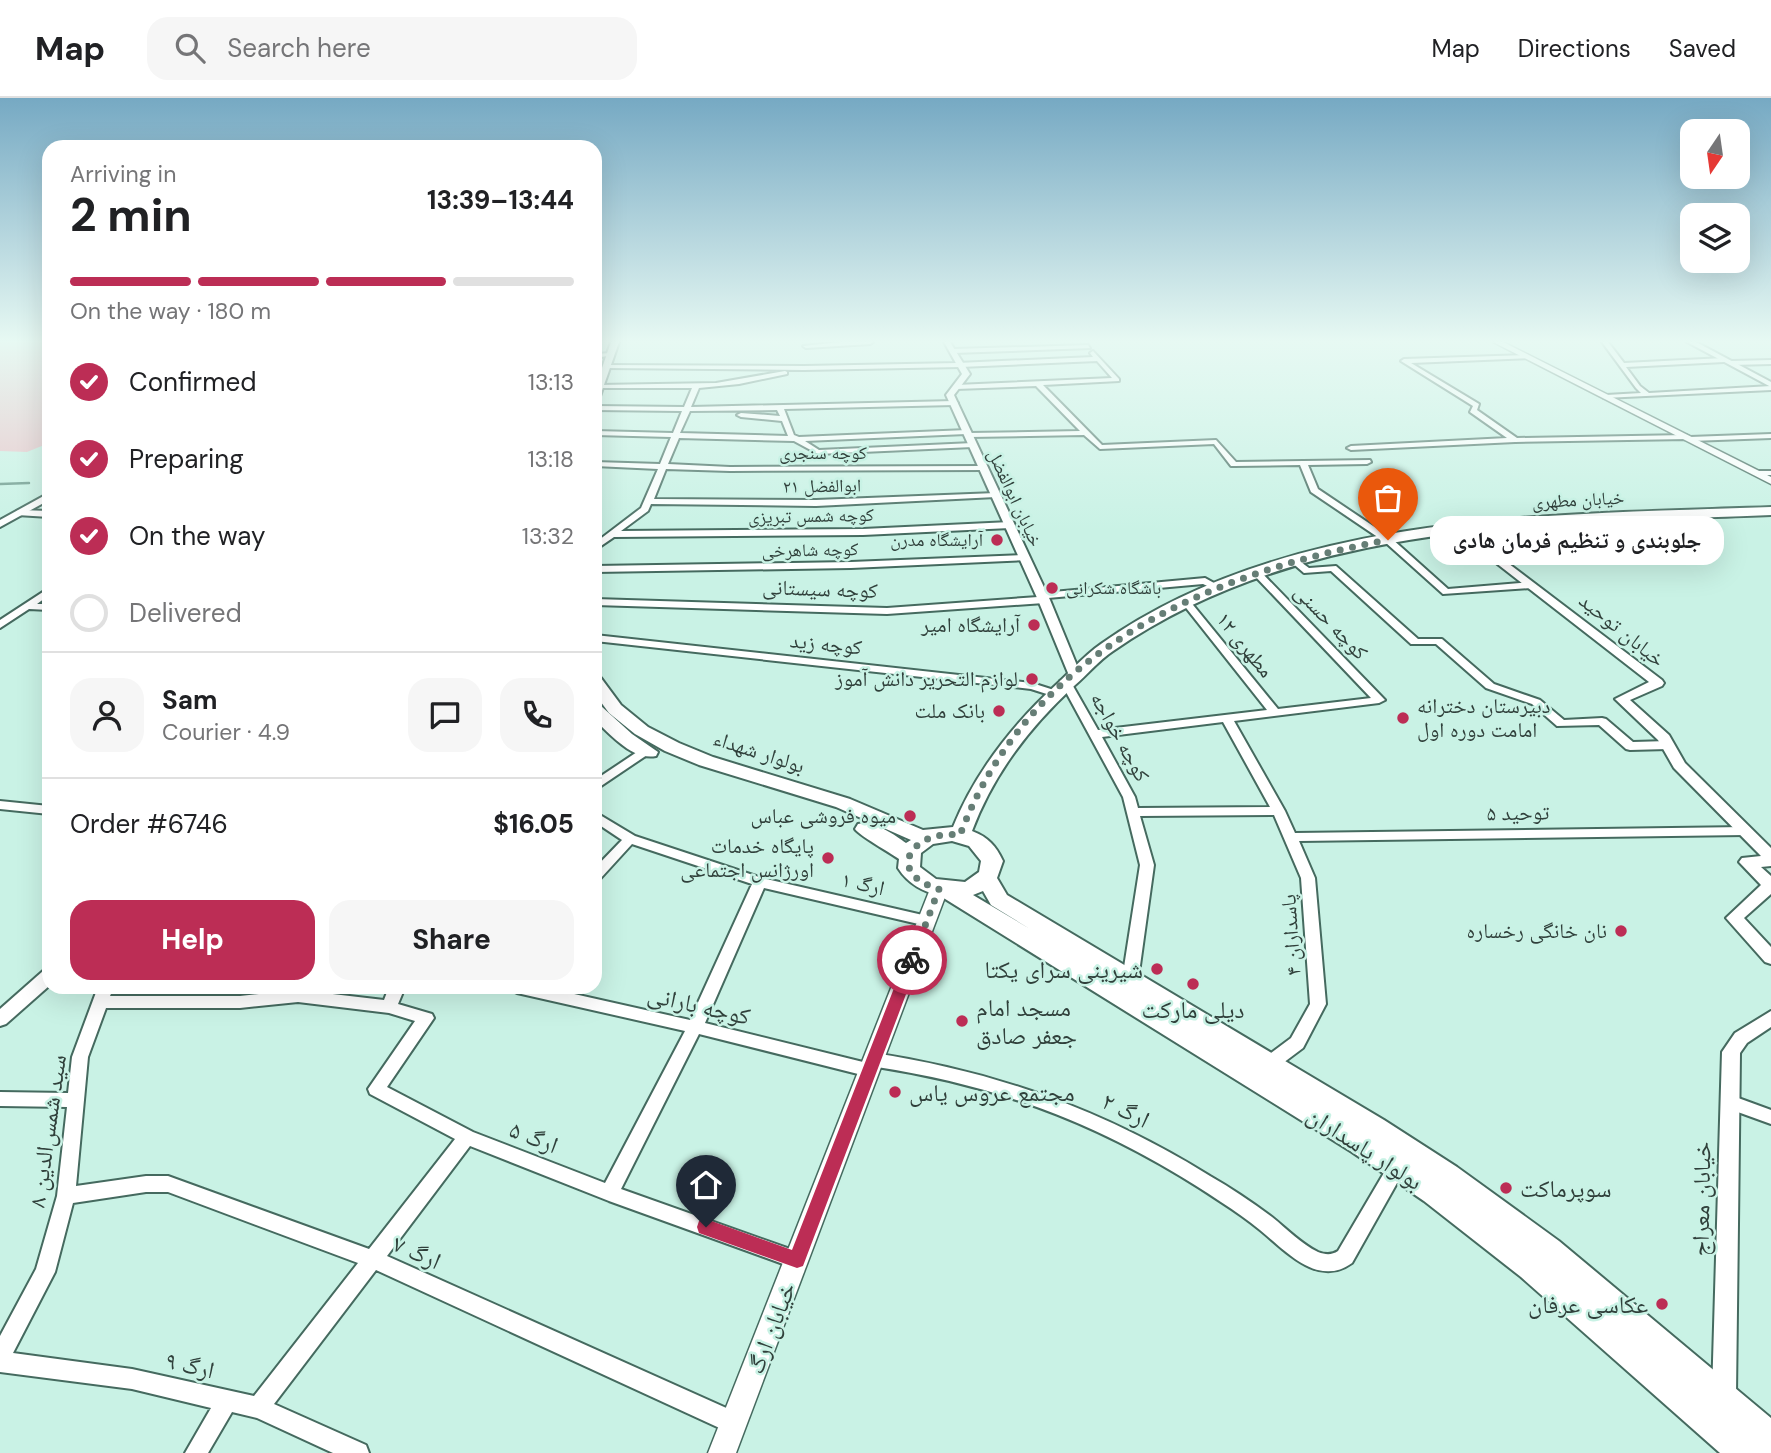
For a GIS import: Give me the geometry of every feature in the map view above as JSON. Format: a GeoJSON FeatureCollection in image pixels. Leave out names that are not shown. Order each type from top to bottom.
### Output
{"type":"FeatureCollection","features":[{"type":"Feature","properties":{"kind":"main road"},"geometry":{"type":"LineString","coordinates":[[1623,405],[1771,481]]}},
{"type":"Feature","properties":{"kind":"main road","name":"خیابان مطهری"},"geometry":{"type":"LineString","coordinates":[[960,835],[971,805],[992,767],[1053,693],[1070,677],[1105,647],[1186,602],[1256,572],[1294,560],[1459,528],[1539,521],[1771,511]]}},
{"type":"Feature","properties":{"kind":"main road","name":"بولوار شهداء"},"geometry":{"type":"LineString","coordinates":[[602,695],[619,716],[663,745],[843,803],[898,830],[927,838]]}},
{"type":"Feature","properties":{"kind":"main road","name":"بولوار شهداء"},"geometry":{"type":"LineString","coordinates":[[602,717],[625,738],[646,750],[834,813],[888,840],[909,856]]}},
{"type":"Feature","properties":{"kind":"main road"},"geometry":{"type":"LineString","coordinates":[[943,834],[960,835],[982,845],[990,855],[992,867],[986,878],[974,886],[944,890],[923,883],[912,873],[909,856],[915,845],[927,838],[943,834]]}},
{"type":"Feature","properties":{"kind":"main road","name":"بولوار پاسداران"},"geometry":{"type":"LineString","coordinates":[[986,878],[999,900],[1374,1128],[1482,1201],[1548,1251],[1771,1440]]}},
{"type":"Feature","properties":{"kind":"main road","name":"بولوار پاسداران"},"geometry":{"type":"LineString","coordinates":[[944,890],[1004,922],[1396,1167],[1468,1217],[1532,1267],[1746,1453]]}},
{"type":"Feature","properties":{"kind":"main road","name":"خیابان ارگ"},"geometry":{"type":"LineString","coordinates":[[722,1453],[927,921],[944,890]]}},
{"type":"Feature","properties":{"kind":"street"},"geometry":{"type":"LineString","coordinates":[[602,542],[645,509],[689,405]]}},
{"type":"Feature","properties":{"kind":"street"},"geometry":{"type":"LineString","coordinates":[[602,408],[857,405]]}},
{"type":"Feature","properties":{"kind":"street","name":"خیابان ابوالفضل"},"geometry":{"type":"LineString","coordinates":[[955,405],[1043,598],[1070,677]]}},
{"type":"Feature","properties":{"kind":"street"},"geometry":{"type":"LineString","coordinates":[[1059,405],[1100,447],[1216,442],[1234,464],[1367,462],[1351,448],[1516,440],[1771,436]]}},
{"type":"Feature","properties":{"kind":"street"},"geometry":{"type":"LineString","coordinates":[[1477,405],[1473,410],[1516,440]]}},
{"type":"Feature","properties":{"kind":"street"},"geometry":{"type":"LineString","coordinates":[[780,407],[791,436],[818,452],[970,438]]}},
{"type":"Feature","properties":{"kind":"street"},"geometry":{"type":"LineString","coordinates":[[735,408],[736,414],[785,419]]}},
{"type":"Feature","properties":{"kind":"street"},"geometry":{"type":"LineString","coordinates":[[602,433],[795,439],[970,438],[1086,433]]}},
{"type":"Feature","properties":{"kind":"street"},"geometry":{"type":"LineString","coordinates":[[1303,463],[1314,490],[1388,540],[1446,592],[1531,585]]}},
{"type":"Feature","properties":{"kind":"street","name":"کوچه سنجری"},"geometry":{"type":"LineString","coordinates":[[602,464],[663,467],[984,468]]}},
{"type":"Feature","properties":{"kind":"street"},"geometry":{"type":"LineString","coordinates":[[1757,473],[1771,473]]}},
{"type":"Feature","properties":{"kind":"street"},"geometry":{"type":"LineString","coordinates":[[0,518],[42,494]]}},
{"type":"Feature","properties":{"kind":"street","name":"ابوالفضل ۲۱"},"geometry":{"type":"LineString","coordinates":[[649,501],[816,503],[996,495]]}},
{"type":"Feature","properties":{"kind":"street"},"geometry":{"type":"LineString","coordinates":[[0,524],[42,500]]}},
{"type":"Feature","properties":{"kind":"street"},"geometry":{"type":"LineString","coordinates":[[20,513],[42,514]]}},
{"type":"Feature","properties":{"kind":"street","name":"کوچه شمس تبریزی"},"geometry":{"type":"LineString","coordinates":[[612,534],[863,532],[1010,525]]}},
{"type":"Feature","properties":{"kind":"street","name":"خیابان توحید"},"geometry":{"type":"LineString","coordinates":[[1459,528],[1658,683],[1621,699],[1668,745],[1679,765],[1771,859]]}},
{"type":"Feature","properties":{"kind":"street","name":"کوچه شاهرخی"},"geometry":{"type":"LineString","coordinates":[[602,569],[851,565],[1025,558]]}},
{"type":"Feature","properties":{"kind":"street"},"geometry":{"type":"LineString","coordinates":[[1294,560],[1307,571],[1334,568],[1415,642],[1438,640],[1490,686],[1536,702],[1561,724],[1602,721],[1630,746],[1668,745]]}},
{"type":"Feature","properties":{"kind":"street","name":"کوچه حسنی"},"geometry":{"type":"LineString","coordinates":[[1256,572],[1379,699]]}},
{"type":"Feature","properties":{"kind":"street","name":"کوچه سیستانی"},"geometry":{"type":"LineString","coordinates":[[602,602],[887,611],[1205,581],[1218,588]]}},
{"type":"Feature","properties":{"kind":"street"},"geometry":{"type":"LineString","coordinates":[[0,625],[42,596]]}},
{"type":"Feature","properties":{"kind":"street","name":"مطهری ۱۲"},"geometry":{"type":"LineString","coordinates":[[1186,602],[1275,712]]}},
{"type":"Feature","properties":{"kind":"street"},"geometry":{"type":"LineString","coordinates":[[27,606],[42,607]]}},
{"type":"Feature","properties":{"kind":"street","name":"کوچه زید"},"geometry":{"type":"LineString","coordinates":[[602,639],[1032,686],[1053,693]]}},
{"type":"Feature","properties":{"kind":"street","name":"کوچه خواجه"},"geometry":{"type":"LineString","coordinates":[[1070,677],[1094,734],[1129,797],[1147,865],[1130,979]]}},
{"type":"Feature","properties":{"kind":"street"},"geometry":{"type":"LineString","coordinates":[[1094,734],[1379,699]]}},
{"type":"Feature","properties":{"kind":"street","name":"پاسداران ۴"},"geometry":{"type":"LineString","coordinates":[[1227,718],[1279,811],[1308,878],[1318,1004],[1297,1043],[1269,1064]]}},
{"type":"Feature","properties":{"kind":"street"},"geometry":{"type":"LineString","coordinates":[[602,781],[646,750]]}},
{"type":"Feature","properties":{"kind":"street"},"geometry":{"type":"LineString","coordinates":[[0,805],[42,809]]}},
{"type":"Feature","properties":{"kind":"street"},"geometry":{"type":"LineString","coordinates":[[1133,812],[1279,811]]}},
{"type":"Feature","properties":{"kind":"street","name":"ارگ ۱"},"geometry":{"type":"LineString","coordinates":[[602,821],[630,839],[760,882],[927,921]]}},
{"type":"Feature","properties":{"kind":"street","name":"توحید ۵"},"geometry":{"type":"LineString","coordinates":[[1290,837],[1745,831]]}},
{"type":"Feature","properties":{"kind":"street"},"geometry":{"type":"LineString","coordinates":[[602,869],[630,839]]}},
{"type":"Feature","properties":{"kind":"street","name":"خیابان توحید"},"geometry":{"type":"LineString","coordinates":[[1771,859],[1747,862],[1771,886],[1734,918],[1771,958]]}},
{"type":"Feature","properties":{"kind":"street"},"geometry":{"type":"LineString","coordinates":[[608,1193],[695,1027],[760,882]]}},
{"type":"Feature","properties":{"kind":"street"},"geometry":{"type":"LineString","coordinates":[[0,1019],[42,982]]}},
{"type":"Feature","properties":{"kind":"street"},"geometry":{"type":"LineString","coordinates":[[104,995],[240,1002],[298,996],[389,1007],[394,994]]}},
{"type":"Feature","properties":{"kind":"street","name":"کوچه بارانی"},"geometry":{"type":"LineString","coordinates":[[548,994],[872,1065]]}},
{"type":"Feature","properties":{"kind":"street","name":"سید شمس‌الدین ۸"},"geometry":{"type":"LineString","coordinates":[[0,1359],[45,1272],[66,1196],[80,1057],[104,995]]}},
{"type":"Feature","properties":{"kind":"street","name":"ارگ ۵"},"geometry":{"type":"LineString","coordinates":[[389,1007],[426,1018],[376,1089],[467,1137],[608,1193],[797,1260]]}},
{"type":"Feature","properties":{"kind":"street","name":"خیابان معراج"},"geometry":{"type":"LineString","coordinates":[[1724,1400],[1731,1052],[1741,1038],[1771,1018]]}},
{"type":"Feature","properties":{"kind":"street","name":"ارگ ۲"},"geometry":{"type":"LineString","coordinates":[[872,1065],[926,1068],[987,1082],[1048,1102],[1099,1123],[1170,1160],[1232,1199],[1311,1257],[1330,1263],[1345,1257],[1396,1167]]}},
{"type":"Feature","properties":{"kind":"street"},"geometry":{"type":"LineString","coordinates":[[0,1099],[76,1100]]}},
{"type":"Feature","properties":{"kind":"street"},"geometry":{"type":"LineString","coordinates":[[1730,1102],[1771,1117]]}},
{"type":"Feature","properties":{"kind":"street"},"geometry":{"type":"LineString","coordinates":[[258,1408],[467,1137]]}},
{"type":"Feature","properties":{"kind":"street","name":"ارگ ۷"},"geometry":{"type":"LineString","coordinates":[[66,1196],[146,1184],[168,1184],[373,1259],[734,1423]]}},
{"type":"Feature","properties":{"kind":"street","name":"ارگ ۹"},"geometry":{"type":"LineString","coordinates":[[0,1359],[132,1379],[258,1408],[358,1453]]}},
{"type":"Feature","properties":{"kind":"street"},"geometry":{"type":"LineString","coordinates":[[196,1453],[227,1400]]}},
{"type":"Feature","properties":{"kind":"shaded area"},"geometry":{"type":"Polygon","coordinates":[[[0,405],[42,405],[42,446],[27,452],[0,451],[0,405]]]}},
{"type":"Feature","properties":{"kind":"waterway"},"geometry":{"type":"LineString","coordinates":[[0,484],[29,483]]}},
{"type":"Feature","properties":{"kind":"way so far"},"geometry":{"type":"LineString","coordinates":[[912,960],[939,889],[923,883],[912,873],[908,862],[911,850],[921,841],[935,835],[960,835],[971,805],[992,767],[1018,733],[1074,673],[1105,647],[1166,611],[1256,572],[1337,549],[1388,540]]}},
{"type":"Feature","properties":{"kind":"place","name":"آرایشگاه مدرن"},"geometry":{"type":"Point","coordinates":[997,540]}},
{"type":"Feature","properties":{"kind":"place","name":"جلوبندی و تنظیم فرمان هادی"},"geometry":{"type":"Point","coordinates":[1388,540]}},
{"type":"Feature","properties":{"kind":"place","name":"باشگاه شکرانی"},"geometry":{"type":"Point","coordinates":[1052,588]}},
{"type":"Feature","properties":{"kind":"place","name":"آرایشگاه امیر"},"geometry":{"type":"Point","coordinates":[1034,625]}},
{"type":"Feature","properties":{"kind":"place","name":"لوازم التحریر دانش آموز"},"geometry":{"type":"Point","coordinates":[1032,679]}},
{"type":"Feature","properties":{"kind":"place","name":"بانک ملت"},"geometry":{"type":"Point","coordinates":[999,711]}},
{"type":"Feature","properties":{"kind":"place","name":"دبیرستان دخترانه امامت دوره اول"},"geometry":{"type":"Point","coordinates":[1403,718]}},
{"type":"Feature","properties":{"kind":"place","name":"میوه فروشی عباس"},"geometry":{"type":"Point","coordinates":[910,816]}},
{"type":"Feature","properties":{"kind":"place","name":"پایگاه خدمات اورژانس اجتماعی"},"geometry":{"type":"Point","coordinates":[828,858]}},
{"type":"Feature","properties":{"kind":"place","name":"نان خانگی رخساره"},"geometry":{"type":"Point","coordinates":[1621,931]}},
{"type":"Feature","properties":{"kind":"place","name":"شیرینی سرای یکتا"},"geometry":{"type":"Point","coordinates":[1157,969]}},
{"type":"Feature","properties":{"kind":"place","name":"دیلی مارکت"},"geometry":{"type":"Point","coordinates":[1193,984]}},
{"type":"Feature","properties":{"kind":"place","name":"مسجد امام جعفر صادق"},"geometry":{"type":"Point","coordinates":[962,1021]}},
{"type":"Feature","properties":{"kind":"place","name":"مجتمع عروس یاس"},"geometry":{"type":"Point","coordinates":[895,1092]}},
{"type":"Feature","properties":{"kind":"place","name":"سوپرماکت"},"geometry":{"type":"Point","coordinates":[1506,1188]}},
{"type":"Feature","properties":{"kind":"place","name":"عکاسی عرفان"},"geometry":{"type":"Point","coordinates":[1662,1304]}},
{"type":"Feature","properties":{"kind":"route"},"geometry":{"type":"LineString","coordinates":[[706,1227],[797,1260],[912,960]]}}]}
